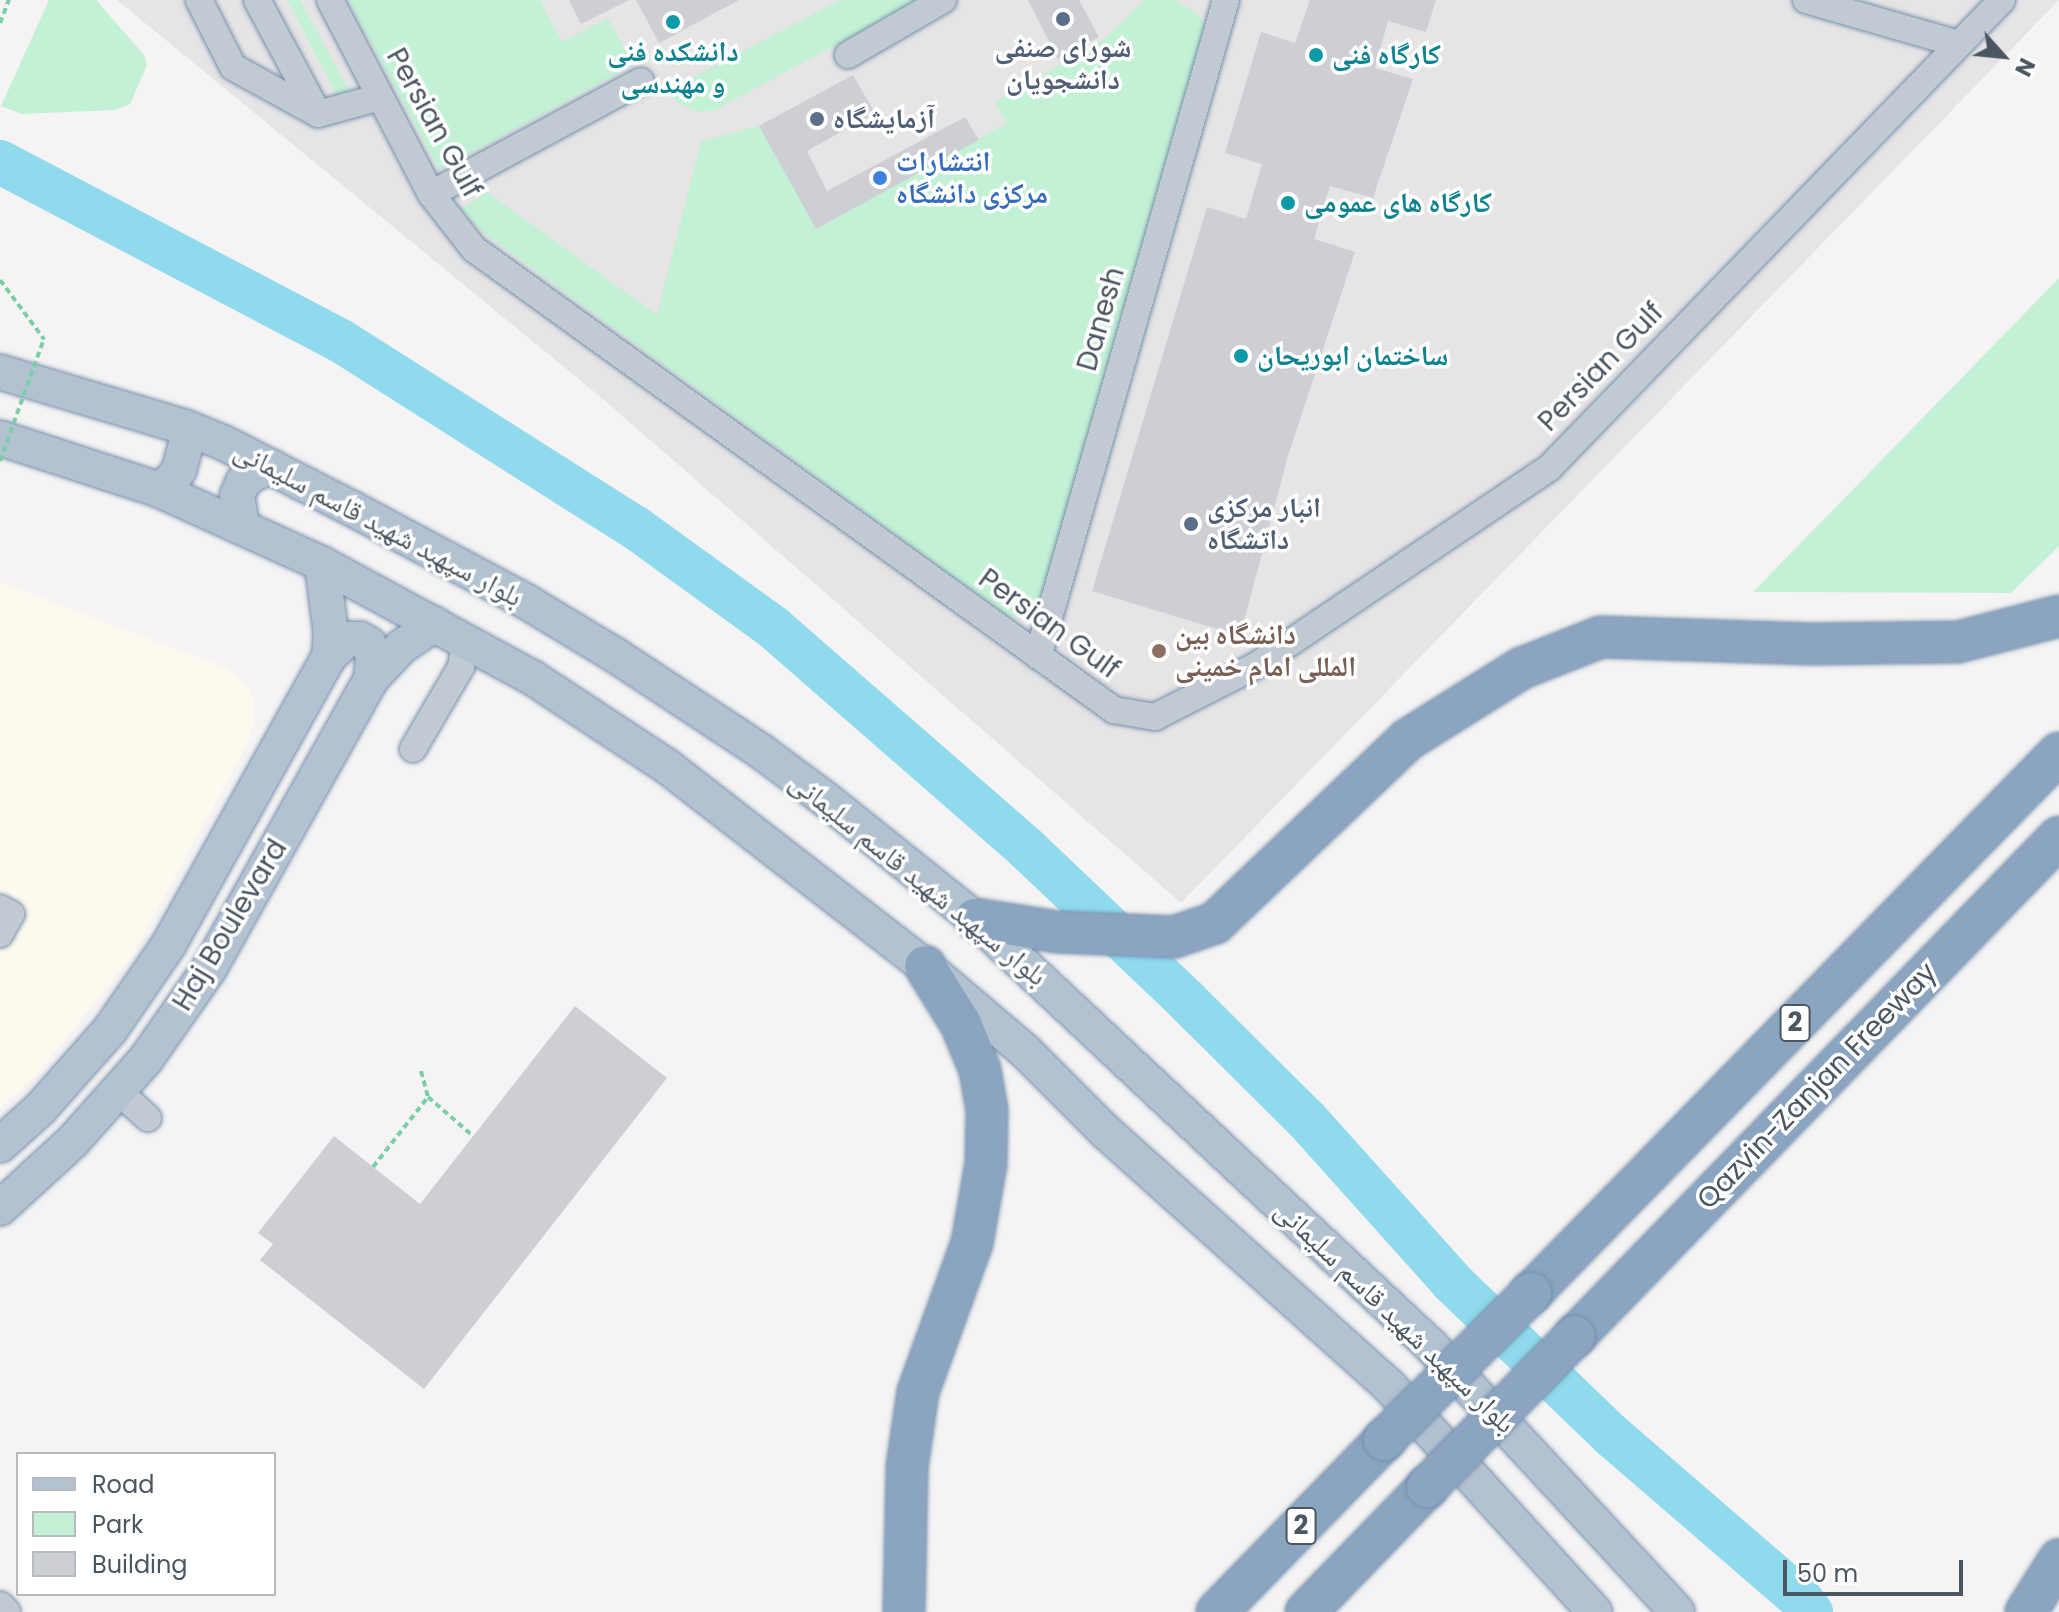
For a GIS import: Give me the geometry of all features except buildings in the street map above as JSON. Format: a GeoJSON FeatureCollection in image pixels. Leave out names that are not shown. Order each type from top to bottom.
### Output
{"type":"FeatureCollection","features":[{"type":"Feature","properties":{"kind":"highway"},"geometry":{"type":"LineString","coordinates":[[975,919],[1057,932],[1174,937],[1215,923],[1407,740],[1522,668],[1601,637],[1812,644],[1958,642],[2059,616]]}},
{"type":"Feature","properties":{"kind":"highway","name":"2"},"geometry":{"type":"LineString","coordinates":[[1217,1612],[2059,753]]}},
{"type":"Feature","properties":{"kind":"highway","name":"Qazvin-Zanjan Freeway"},"geometry":{"type":"LineString","coordinates":[[1306,1612],[2059,837]]}},
{"type":"Feature","properties":{"kind":"highway"},"geometry":{"type":"LineString","coordinates":[[904,1612],[907,1467],[918,1392],[972,1243],[986,1164],[987,1110],[980,1070],[961,1024],[925,966]]}},
{"type":"Feature","properties":{"kind":"highway"},"geometry":{"type":"LineString","coordinates":[[2026,1612],[2055,1565]]}},
{"type":"Feature","properties":{"kind":"main road","name":"بلوار سپهبد شهید قاسم سلیمانی"},"geometry":{"type":"LineString","coordinates":[[0,372],[185,427],[272,467],[430,549],[615,655],[762,752],[975,919],[1431,1346],[1677,1612]]}},
{"type":"Feature","properties":{"kind":"main road"},"geometry":{"type":"LineString","coordinates":[[157,489],[169,483],[179,470],[187,440],[185,427]]}},
{"type":"Feature","properties":{"kind":"main road","name":"بلوار سپهبد شهید قاسم سلیمانی"},"geometry":{"type":"LineString","coordinates":[[0,438],[157,489],[322,564],[533,678],[668,767],[925,966],[1026,1052],[1106,1132],[1390,1387],[1591,1609]]}},
{"type":"Feature","properties":{"kind":"main road"},"geometry":{"type":"LineString","coordinates":[[242,526],[237,496],[243,482],[254,473],[272,467]]}},
{"type":"Feature","properties":{"kind":"main road","name":"Haj Boulevard"},"geometry":{"type":"LineString","coordinates":[[0,1145],[40,1109],[110,1030],[169,944],[329,657],[331,634],[322,564]]}},
{"type":"Feature","properties":{"kind":"main road","name":"Haj Boulevard"},"geometry":{"type":"LineString","coordinates":[[0,1208],[73,1141],[119,1092],[209,969],[371,679],[401,647],[446,630]]}},
{"type":"Feature","properties":{"kind":"main road"},"geometry":{"type":"LineString","coordinates":[[329,657],[347,639],[360,639],[369,644],[373,658],[371,679]]}},
{"type":"Feature","properties":{"kind":"street"},"geometry":{"type":"LineString","coordinates":[[199,0],[233,67],[318,114],[380,97]]}},
{"type":"Feature","properties":{"kind":"street"},"geometry":{"type":"LineString","coordinates":[[257,0],[318,114]]}},
{"type":"Feature","properties":{"kind":"street","name":"Persian Gulf"},"geometry":{"type":"LineString","coordinates":[[330,0],[431,194],[474,249],[1114,710],[1155,717],[1257,665],[1549,468],[2002,0]]}},
{"type":"Feature","properties":{"kind":"street"},"geometry":{"type":"LineString","coordinates":[[848,55],[943,0]]}},
{"type":"Feature","properties":{"kind":"street","name":"Danesh"},"geometry":{"type":"LineString","coordinates":[[1038,656],[1226,0]]}},
{"type":"Feature","properties":{"kind":"street"},"geometry":{"type":"LineString","coordinates":[[1806,0],[1958,44]]}},
{"type":"Feature","properties":{"kind":"street"},"geometry":{"type":"LineString","coordinates":[[431,194],[641,81]]}},
{"type":"Feature","properties":{"kind":"street"},"geometry":{"type":"LineString","coordinates":[[413,749],[461,667],[464,650],[446,630]]}},
{"type":"Feature","properties":{"kind":"street"},"geometry":{"type":"LineString","coordinates":[[0,908],[11,914],[0,934]]}},
{"type":"Feature","properties":{"kind":"street"},"geometry":{"type":"LineString","coordinates":[[119,1092],[148,1118]]}},
{"type":"Feature","properties":{"kind":"street"},"geometry":{"type":"LineString","coordinates":[[0,1605],[7,1612]]}},
{"type":"Feature","properties":{"kind":"path"},"geometry":{"type":"LineString","coordinates":[[0,23],[9,0]]}},
{"type":"Feature","properties":{"kind":"path"},"geometry":{"type":"LineString","coordinates":[[0,280],[44,339],[0,461]]}},
{"type":"Feature","properties":{"kind":"path"},"geometry":{"type":"LineString","coordinates":[[421,1071],[428,1097],[473,1136]]}},
{"type":"Feature","properties":{"kind":"path"},"geometry":{"type":"LineString","coordinates":[[373,1167],[428,1097]]}},
{"type":"Feature","properties":{"kind":"shaded area","name":"دانشگاه بین المللی امام خمینی"},"geometry":{"type":"Polygon","coordinates":[[[117,0],[2059,0],[1181,903],[603,399],[117,0]]]}},
{"type":"Feature","properties":{"kind":"shaded area"},"geometry":{"type":"Polygon","coordinates":[[[0,582],[228,669],[246,684],[254,700],[254,721],[248,743],[131,957],[38,1073],[0,1108],[0,582]]]}},
{"type":"Feature","properties":{"kind":"green space"},"geometry":{"type":"Polygon","coordinates":[[[49,0],[96,0],[144,55],[147,65],[130,104],[115,110],[22,114],[1,106],[49,0]]]}},
{"type":"Feature","properties":{"kind":"green space"},"geometry":{"type":"Polygon","coordinates":[[[287,0],[300,0],[354,99],[341,103],[287,0]]]}},
{"type":"Feature","properties":{"kind":"green space"},"geometry":{"type":"Polygon","coordinates":[[[348,0],[540,0],[562,42],[608,18],[633,65],[439,170],[348,0]]]}},
{"type":"Feature","properties":{"kind":"green space"},"geometry":{"type":"Polygon","coordinates":[[[840,0],[919,0],[715,110],[697,112],[678,103],[667,91],[840,0]]]}},
{"type":"Feature","properties":{"kind":"green space"},"geometry":{"type":"Polygon","coordinates":[[[1144,0],[1174,0],[1198,14],[1210,33],[1046,605],[1010,618],[480,230],[461,209],[487,192],[657,315],[701,141],[759,126],[816,229],[1007,123],[995,102],[1103,40],[1144,0]]]}},
{"type":"Feature","properties":{"kind":"green space"},"geometry":{"type":"Polygon","coordinates":[[[2059,278],[2059,546],[2011,593],[1753,592],[2059,278]]]}},
{"type":"Feature","properties":{"kind":"waterway"},"geometry":{"type":"LineString","coordinates":[[0,162],[341,341],[636,528],[774,628],[1026,848],[1306,1119],[1452,1282],[1611,1435],[1800,1598],[1811,1612]]}},
{"type":"Feature","properties":{"kind":"place","name":"شورای صنفی دانشجویان"},"geometry":{"type":"Point","coordinates":[1063,19]}},
{"type":"Feature","properties":{"kind":"place","name":"دانشکده فنی و مهندسی"},"geometry":{"type":"Point","coordinates":[673,22]}},
{"type":"Feature","properties":{"kind":"place","name":"کارگاه فنی"},"geometry":{"type":"Point","coordinates":[1316,55]}},
{"type":"Feature","properties":{"kind":"place","name":"آزمایشگاه"},"geometry":{"type":"Point","coordinates":[817,119]}},
{"type":"Feature","properties":{"kind":"place","name":"انتشارات مرکزی دانشگاه"},"geometry":{"type":"Point","coordinates":[880,178]}},
{"type":"Feature","properties":{"kind":"place","name":"کارگاه های عمومی"},"geometry":{"type":"Point","coordinates":[1288,203]}},
{"type":"Feature","properties":{"kind":"place","name":"ساختمان ابوریحان"},"geometry":{"type":"Point","coordinates":[1241,356]}},
{"type":"Feature","properties":{"kind":"place","name":"انبار مرکزی داتشگاه"},"geometry":{"type":"Point","coordinates":[1191,524]}},
{"type":"Feature","properties":{"kind":"place","name":"دانشگاه بین المللی امام خمینی"},"geometry":{"type":"Point","coordinates":[1159,651]}}]}
